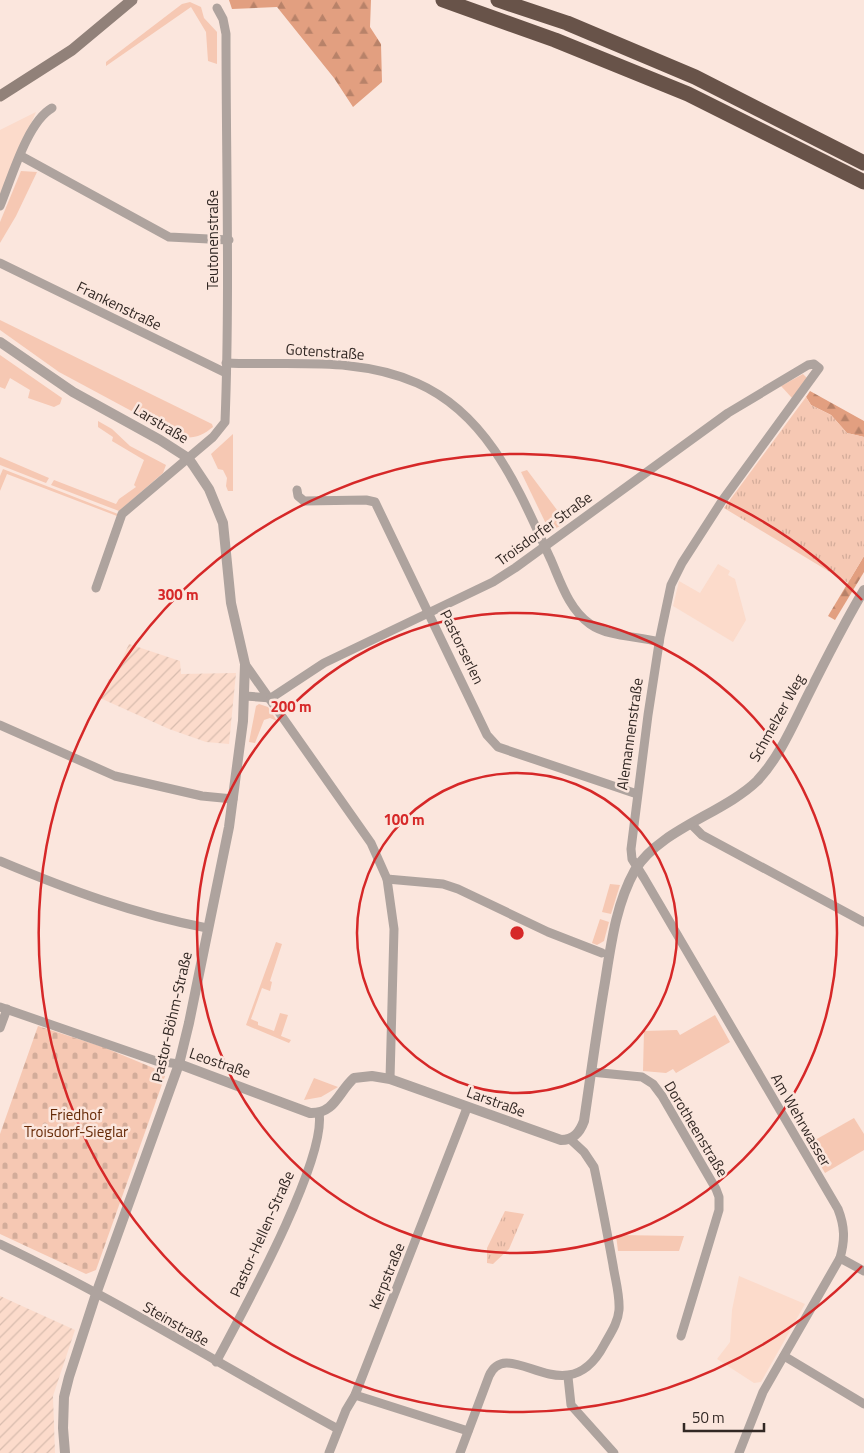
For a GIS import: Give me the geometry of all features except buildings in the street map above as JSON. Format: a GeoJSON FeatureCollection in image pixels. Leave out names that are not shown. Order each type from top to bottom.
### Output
{"type":"FeatureCollection","features":[{"type":"Feature","properties":{"kind":"highway"},"geometry":{"type":"LineString","coordinates":[[444,0],[556,40],[688,94],[864,182]]}},
{"type":"Feature","properties":{"kind":"highway"},"geometry":{"type":"LineString","coordinates":[[498,0],[567,23],[695,77],[864,163]]}},
{"type":"Feature","properties":{"kind":"main road"},"geometry":{"type":"LineString","coordinates":[[0,96],[72,50],[132,0]]}},
{"type":"Feature","properties":{"kind":"street","name":"Teutonenstraße"},"geometry":{"type":"LineString","coordinates":[[96,588],[122,514],[219,431],[225,422],[229,240],[226,164],[226,34],[223,19],[218,8]]}},
{"type":"Feature","properties":{"kind":"street"},"geometry":{"type":"LineString","coordinates":[[0,206],[21,156],[41,116],[52,108]]}},
{"type":"Feature","properties":{"kind":"street"},"geometry":{"type":"LineString","coordinates":[[21,156],[169,237],[229,240]]}},
{"type":"Feature","properties":{"kind":"street","name":"Frankenstraße"},"geometry":{"type":"LineString","coordinates":[[0,263],[226,373]]}},
{"type":"Feature","properties":{"kind":"street","name":"Larstraße"},"geometry":{"type":"LineString","coordinates":[[0,342],[73,392],[160,440],[188,458],[209,489],[222,523],[231,603],[245,664],[271,698],[371,843],[387,879],[394,929],[390,1079],[556,1139],[570,1139]]}},
{"type":"Feature","properties":{"kind":"street","name":"Gotenstraße"},"geometry":{"type":"LineString","coordinates":[[226,363],[308,363],[363,367],[402,378],[432,391],[460,412],[493,446],[510,474],[570,603],[586,621],[599,628],[660,642]]}},
{"type":"Feature","properties":{"kind":"street","name":"Troisdorfer Straße"},"geometry":{"type":"LineString","coordinates":[[271,698],[324,663],[493,582],[545,547],[728,413],[808,365],[814,364],[819,368]]}},
{"type":"Feature","properties":{"kind":"street","name":"Alemannenstraße"},"geometry":{"type":"LineString","coordinates":[[636,868],[631,849],[636,794],[668,594],[682,563],[722,501],[819,368]]}},
{"type":"Feature","properties":{"kind":"street","name":"Pastorserlen"},"geometry":{"type":"LineString","coordinates":[[297,490],[298,496],[304,502],[366,500],[375,502],[487,735],[498,748],[636,794]]}},
{"type":"Feature","properties":{"kind":"street","name":"Schmelzer Weg"},"geometry":{"type":"LineString","coordinates":[[636,868],[655,848],[744,791],[757,780],[774,759],[842,627],[864,590]]}},
{"type":"Feature","properties":{"kind":"street","name":"Pastor-Böhm-Straße"},"geometry":{"type":"LineString","coordinates":[[64,1453],[64,1397],[68,1377],[179,1064],[223,859],[233,799],[245,696],[245,664]]}},
{"type":"Feature","properties":{"kind":"street"},"geometry":{"type":"LineString","coordinates":[[245,696],[271,698]]}},
{"type":"Feature","properties":{"kind":"street"},"geometry":{"type":"LineString","coordinates":[[0,725],[115,776],[202,796],[233,799]]}},
{"type":"Feature","properties":{"kind":"street"},"geometry":{"type":"LineString","coordinates":[[691,824],[702,835],[864,922]]}},
{"type":"Feature","properties":{"kind":"street"},"geometry":{"type":"LineString","coordinates":[[0,861],[81,895],[156,918],[207,928]]}},
{"type":"Feature","properties":{"kind":"street"},"geometry":{"type":"LineString","coordinates":[[460,1453],[489,1376],[495,1366],[504,1362],[568,1377],[582,1372],[597,1357],[614,1328],[619,1304],[594,1167],[584,1152],[570,1139],[580,1131],[584,1121],[615,923],[622,897],[636,868]]}},
{"type":"Feature","properties":{"kind":"street","name":"Am Wehrwasser"},"geometry":{"type":"LineString","coordinates":[[636,868],[644,878],[838,1209],[844,1235],[840,1258],[763,1392],[739,1453]]}},
{"type":"Feature","properties":{"kind":"street"},"geometry":{"type":"LineString","coordinates":[[387,879],[449,886],[548,932],[602,953]]}},
{"type":"Feature","properties":{"kind":"street"},"geometry":{"type":"LineString","coordinates":[[0,1028],[4,1008]]}},
{"type":"Feature","properties":{"kind":"street","name":"Leostraße"},"geometry":{"type":"LineString","coordinates":[[4,1008],[156,1061],[179,1064],[310,1113],[318,1113]]}},
{"type":"Feature","properties":{"kind":"street","name":"Dorotheenstraße"},"geometry":{"type":"LineString","coordinates":[[592,1072],[642,1077],[653,1084],[702,1163],[719,1197],[720,1210],[681,1336]]}},
{"type":"Feature","properties":{"kind":"street"},"geometry":{"type":"LineString","coordinates":[[318,1113],[335,1104],[354,1078],[372,1076],[390,1079]]}},
{"type":"Feature","properties":{"kind":"street","name":"Kerpstraße"},"geometry":{"type":"LineString","coordinates":[[329,1453],[338,1429],[355,1395],[467,1108]]}},
{"type":"Feature","properties":{"kind":"street","name":"Pastor-Hellen-Straße"},"geometry":{"type":"LineString","coordinates":[[216,1362],[293,1208],[317,1136],[318,1113]]}},
{"type":"Feature","properties":{"kind":"street","name":"Steinstraße"},"geometry":{"type":"LineString","coordinates":[[0,1244],[74,1280],[216,1362],[338,1429]]}},
{"type":"Feature","properties":{"kind":"street"},"geometry":{"type":"LineString","coordinates":[[840,1258],[864,1271]]}},
{"type":"Feature","properties":{"kind":"street"},"geometry":{"type":"LineString","coordinates":[[784,1356],[864,1404]]}},
{"type":"Feature","properties":{"kind":"street"},"geometry":{"type":"LineString","coordinates":[[568,1377],[571,1405],[614,1453]]}},
{"type":"Feature","properties":{"kind":"street"},"geometry":{"type":"LineString","coordinates":[[355,1395],[468,1431]]}},
{"type":"Feature","properties":{"kind":"shaded area"},"geometry":{"type":"Polygon","coordinates":[[[36,112],[0,195],[0,130],[36,112]]]}},
{"type":"Feature","properties":{"kind":"shaded area"},"geometry":{"type":"Polygon","coordinates":[[[718,564],[730,571],[728,575],[735,579],[746,620],[733,642],[673,606],[679,581],[700,593],[718,564]]]}},
{"type":"Feature","properties":{"kind":"shaded area"},"geometry":{"type":"Polygon","coordinates":[[[129,644],[180,661],[181,674],[236,673],[229,744],[206,742],[169,729],[100,698],[109,679],[112,681],[129,644]]]}},
{"type":"Feature","properties":{"kind":"shaded area"},"geometry":{"type":"Polygon","coordinates":[[[739,1276],[805,1304],[761,1382],[754,1383],[717,1359],[730,1342],[732,1310],[739,1276]]]}},
{"type":"Feature","properties":{"kind":"shaded area"},"geometry":{"type":"Polygon","coordinates":[[[0,1296],[75,1330],[53,1396],[55,1453],[0,1453],[0,1296]]]}},
{"type":"Feature","properties":{"kind":"green space"},"geometry":{"type":"Polygon","coordinates":[[[229,0],[371,0],[370,27],[381,44],[382,82],[353,107],[334,78],[277,7],[232,9],[229,0]]]}},
{"type":"Feature","properties":{"kind":"green space"},"geometry":{"type":"Polygon","coordinates":[[[190,2],[201,7],[204,18],[217,32],[217,64],[208,61],[206,32],[191,7],[106,66],[106,62],[182,4],[190,2]]]}},
{"type":"Feature","properties":{"kind":"green space"},"geometry":{"type":"Polygon","coordinates":[[[21,171],[37,172],[16,216],[0,243],[0,222],[21,171]]]}},
{"type":"Feature","properties":{"kind":"green space"},"geometry":{"type":"Polygon","coordinates":[[[0,320],[212,424],[213,427],[197,436],[188,438],[178,436],[59,372],[0,330],[0,320]]]}},
{"type":"Feature","properties":{"kind":"green space"},"geometry":{"type":"Polygon","coordinates":[[[0,355],[62,398],[60,404],[54,407],[28,398],[30,390],[10,378],[5,389],[0,387],[0,355]]]}},
{"type":"Feature","properties":{"kind":"green space"},"geometry":{"type":"Polygon","coordinates":[[[803,374],[807,378],[792,398],[781,386],[803,374]]]}},
{"type":"Feature","properties":{"kind":"green space"},"geometry":{"type":"Polygon","coordinates":[[[810,391],[864,421],[864,437],[847,433],[831,415],[811,405],[806,397],[810,391]]]}},
{"type":"Feature","properties":{"kind":"green space"},"geometry":{"type":"Polygon","coordinates":[[[806,397],[811,405],[831,415],[847,433],[864,437],[864,556],[848,583],[724,508],[806,397]]]}},
{"type":"Feature","properties":{"kind":"green space"},"geometry":{"type":"Polygon","coordinates":[[[98,421],[112,429],[130,446],[166,465],[163,473],[119,511],[51,485],[54,480],[116,504],[119,499],[136,487],[134,485],[144,460],[112,441],[113,437],[98,427],[98,421]]]}},
{"type":"Feature","properties":{"kind":"green space"},"geometry":{"type":"Polygon","coordinates":[[[233,434],[233,491],[228,491],[226,486],[227,478],[223,470],[218,469],[211,454],[233,434]]]}},
{"type":"Feature","properties":{"kind":"green space"},"geometry":{"type":"Polygon","coordinates":[[[0,457],[49,478],[46,483],[0,465],[0,457]]]}},
{"type":"Feature","properties":{"kind":"green space"},"geometry":{"type":"Polygon","coordinates":[[[3,469],[118,514],[117,516],[7,474],[0,491],[0,476],[3,469]]]}},
{"type":"Feature","properties":{"kind":"green space"},"geometry":{"type":"Polygon","coordinates":[[[527,470],[566,522],[555,529],[548,528],[521,472],[527,470]]]}},
{"type":"Feature","properties":{"kind":"green space"},"geometry":{"type":"Polygon","coordinates":[[[864,556],[864,572],[835,620],[828,616],[864,556]]]}},
{"type":"Feature","properties":{"kind":"green space"},"geometry":{"type":"Polygon","coordinates":[[[259,704],[268,707],[277,721],[270,718],[264,720],[255,743],[249,742],[256,706],[259,704]]]}},
{"type":"Feature","properties":{"kind":"green space"},"geometry":{"type":"Polygon","coordinates":[[[610,884],[620,885],[611,914],[602,912],[610,884]]]}},
{"type":"Feature","properties":{"kind":"green space"},"geometry":{"type":"Polygon","coordinates":[[[600,919],[609,922],[604,941],[597,945],[592,943],[600,919]]]}},
{"type":"Feature","properties":{"kind":"green space"},"geometry":{"type":"Polygon","coordinates":[[[276,942],[282,944],[270,981],[272,982],[270,991],[262,988],[251,1019],[258,1022],[258,1025],[274,1031],[280,1013],[288,1015],[281,1036],[291,1040],[289,1043],[246,1025],[276,942]]]}},
{"type":"Feature","properties":{"kind":"green space"},"geometry":{"type":"Polygon","coordinates":[[[715,1015],[730,1042],[676,1073],[673,1069],[666,1073],[643,1071],[644,1031],[677,1030],[680,1035],[715,1015]]]}},
{"type":"Feature","properties":{"kind":"green space","name":"Friedhof Troisdorf-Sieglar"},"geometry":{"type":"Polygon","coordinates":[[[38,1026],[103,1047],[163,1072],[165,1076],[96,1270],[86,1274],[0,1234],[0,1134],[38,1026]]]}},
{"type":"Feature","properties":{"kind":"green space"},"geometry":{"type":"Polygon","coordinates":[[[314,1078],[338,1087],[321,1097],[304,1100],[314,1078]]]}},
{"type":"Feature","properties":{"kind":"green space"},"geometry":{"type":"Polygon","coordinates":[[[854,1118],[864,1134],[864,1150],[825,1173],[808,1144],[854,1118]]]}},
{"type":"Feature","properties":{"kind":"green space"},"geometry":{"type":"Polygon","coordinates":[[[505,1211],[524,1214],[509,1249],[493,1264],[487,1263],[487,1248],[505,1211]]]}},
{"type":"Feature","properties":{"kind":"green space"},"geometry":{"type":"Polygon","coordinates":[[[616,1235],[684,1236],[679,1251],[618,1251],[616,1235]]]}}]}
